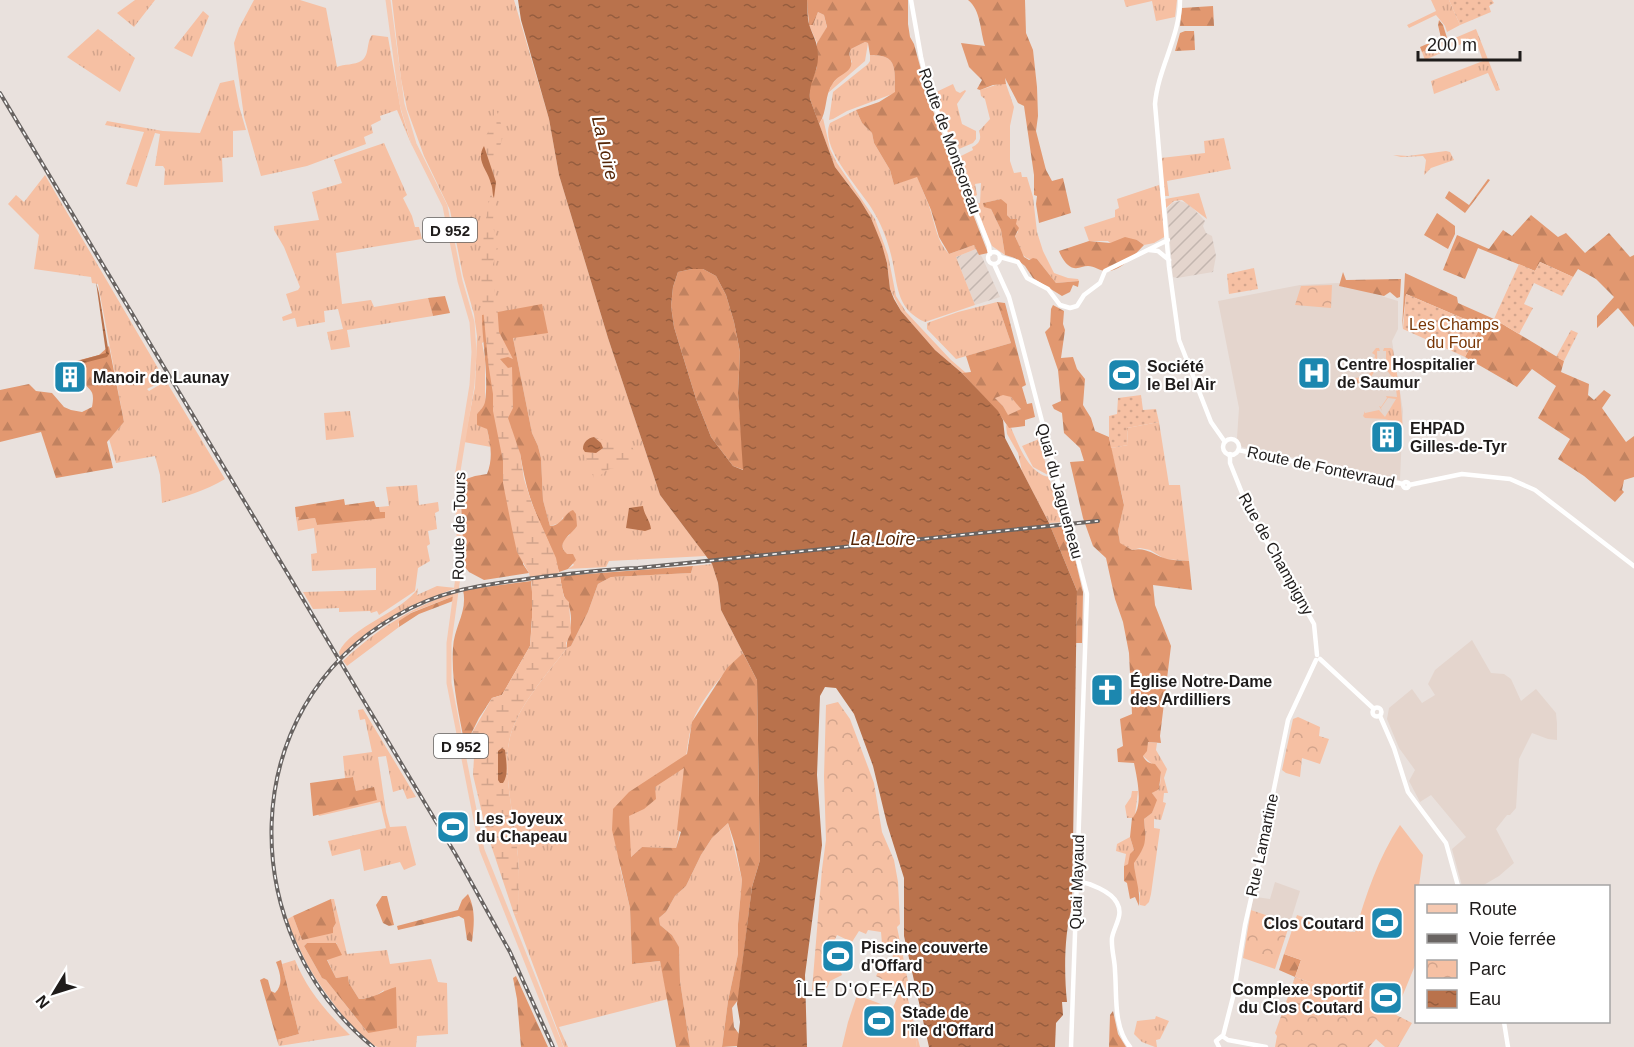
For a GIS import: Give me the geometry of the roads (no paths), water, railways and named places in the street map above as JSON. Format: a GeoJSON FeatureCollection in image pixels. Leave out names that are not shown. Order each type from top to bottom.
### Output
{"type":"FeatureCollection","features":[{"type":"Feature","properties":{"kind":"main road","name":"Route de Tours"},"geometry":{"type":"LineString","coordinates":[[388,0],[402,104],[414,144],[445,206],[460,281],[472,322],[474,352],[472,385],[457,477],[460,562],[449,643],[449,683],[482,850],[561,1047]]}},
{"type":"Feature","properties":{"kind":"street","name":"Route de Montsoreau"},"geometry":{"type":"LineString","coordinates":[[911,0],[928,87],[992,253]]}},
{"type":"Feature","properties":{"kind":"street"},"geometry":{"type":"LineString","coordinates":[[1180,0],[1177,30],[1156,93],[1155,113],[1169,260],[1181,345],[1210,422],[1225,442],[1225,451],[1230,454],[1238,450],[1239,446],[1235,440],[1229,439],[1225,442]]}},
{"type":"Feature","properties":{"kind":"street"},"geometry":{"type":"LineString","coordinates":[[992,253],[989,261],[1009,259],[1018,262],[1027,278],[1050,291],[1057,303],[1070,308],[1077,306],[1084,295],[1100,283],[1105,271],[1168,240]]}},
{"type":"Feature","properties":{"kind":"street"},"geometry":{"type":"LineString","coordinates":[[1146,250],[1158,252],[1169,260]]}},
{"type":"Feature","properties":{"kind":"street"},"geometry":{"type":"LineString","coordinates":[[992,253],[998,261]]}},
{"type":"Feature","properties":{"kind":"street","name":"Quai du Jagueneau"},"geometry":{"type":"LineString","coordinates":[[998,261],[998,271],[1009,297],[1085,586],[1082,716]]}},
{"type":"Feature","properties":{"kind":"street","name":"Route de Fontevraud"},"geometry":{"type":"LineString","coordinates":[[1238,450],[1406,484],[1462,474],[1510,479],[1535,490],[1634,566]]}},
{"type":"Feature","properties":{"kind":"street","name":"Rue de Champigny"},"geometry":{"type":"LineString","coordinates":[[1230,454],[1230,463],[1250,513],[1314,624],[1318,658]]}},
{"type":"Feature","properties":{"kind":"street"},"geometry":{"type":"LineString","coordinates":[[1318,658],[1374,709],[1380,710],[1380,716],[1394,748],[1408,792],[1446,843],[1458,885]]}},
{"type":"Feature","properties":{"kind":"street","name":"Rue Lamartine"},"geometry":{"type":"LineString","coordinates":[[1219,1047],[1216,1041],[1218,1037],[1223,1036],[1233,997],[1245,925],[1288,720],[1318,658]]}},
{"type":"Feature","properties":{"kind":"street","name":"Quai Mayaud"},"geometry":{"type":"LineString","coordinates":[[1071,1047],[1082,716]]}},
{"type":"Feature","properties":{"kind":"street"},"geometry":{"type":"LineString","coordinates":[[1077,881],[1111,896],[1119,906],[1119,916],[1112,941],[1117,1014],[1122,1033],[1131,1047]]}},
{"type":"Feature","properties":{"kind":"street"},"geometry":{"type":"LineString","coordinates":[[1504,1023],[1508,1047]]}},
{"type":"Feature","properties":{"kind":"street"},"geometry":{"type":"LineString","coordinates":[[1223,1036],[1228,1040],[1266,1047]]}},
{"type":"Feature","properties":{"kind":"street"},"geometry":{"type":"LineString","coordinates":[[1225,1047],[1228,1040]]}},
{"type":"Feature","properties":{"kind":"water","name":"La Loire"},"geometry":{"type":"Polygon","coordinates":[[[518,0],[807,0],[808,21],[818,52],[810,88],[810,99],[835,167],[871,218],[882,245],[894,299],[901,311],[935,350],[962,373],[998,411],[1003,420],[1005,438],[1049,523],[1077,591],[1072,907],[1065,954],[1067,1002],[1062,1002],[1063,1015],[1056,1023],[1055,1047],[929,1047],[904,936],[904,878],[887,824],[873,766],[854,714],[836,688],[825,687],[820,696],[817,775],[822,845],[805,975],[807,1047],[737,1047],[740,1022],[737,1004],[752,887],[760,860],[757,680],[721,610],[718,583],[712,564],[660,495],[608,338],[559,175],[549,119],[521,20],[518,0]],[[703,269],[678,272],[673,287],[671,306],[674,327],[696,399],[711,437],[733,466],[743,470],[738,393],[740,352],[726,295],[716,276],[703,269]]]}},
{"type":"Feature","properties":{"kind":"water"},"geometry":{"type":"Polygon","coordinates":[[[484,146],[496,182],[494,198],[492,186],[481,161],[484,146]]]}},
{"type":"Feature","properties":{"kind":"water"},"geometry":{"type":"Polygon","coordinates":[[[96,282],[109,354],[107,357],[76,365],[74,362],[106,353],[96,282]]]}},
{"type":"Feature","properties":{"kind":"water"},"geometry":{"type":"Polygon","coordinates":[[[594,437],[603,448],[596,453],[585,452],[583,447],[585,442],[594,437]]]}},
{"type":"Feature","properties":{"kind":"water"},"geometry":{"type":"Polygon","coordinates":[[[643,506],[651,529],[645,531],[626,528],[629,508],[643,506]]]}},
{"type":"Feature","properties":{"kind":"water"},"geometry":{"type":"Polygon","coordinates":[[[502,748],[505,750],[507,772],[505,780],[500,783],[498,780],[498,751],[502,748]]]}},
{"type":"Feature","properties":{"kind":"railway"},"geometry":{"type":"LineString","coordinates":[[0,93],[456,855],[510,952],[553,1047]]}},
{"type":"Feature","properties":{"kind":"railway"},"geometry":{"type":"LineString","coordinates":[[373,1047],[328,1000],[295,945],[277,885],[272,824],[281,763],[304,707],[343,657],[396,616],[446,594],[534,578],[1098,521]]}},
{"type":"Feature","properties":{"kind":"place","name":"Centre Hospitalier de Saumur"},"geometry":{"type":"Point","coordinates":[1314,373]}},
{"type":"Feature","properties":{"kind":"place","name":"Société le Bel Air"},"geometry":{"type":"Point","coordinates":[1124,375]}},
{"type":"Feature","properties":{"kind":"place","name":"Manoir de Launay"},"geometry":{"type":"Point","coordinates":[70,377]}},
{"type":"Feature","properties":{"kind":"place","name":"EHPAD Gilles-de-Tyr"},"geometry":{"type":"Point","coordinates":[1387,437]}},
{"type":"Feature","properties":{"kind":"place","name":"Église Notre-Dame des Ardilliers"},"geometry":{"type":"Point","coordinates":[1107,690]}},
{"type":"Feature","properties":{"kind":"place","name":"Les Joyeux du Chapeau"},"geometry":{"type":"Point","coordinates":[453,827]}},
{"type":"Feature","properties":{"kind":"place","name":"Clos Coutard"},"geometry":{"type":"Point","coordinates":[1387,923]}},
{"type":"Feature","properties":{"kind":"place","name":"Piscine couverte d'Offard"},"geometry":{"type":"Point","coordinates":[838,956]}},
{"type":"Feature","properties":{"kind":"place","name":"Complexe sportif du Clos Coutard"},"geometry":{"type":"Point","coordinates":[1386,998]}},
{"type":"Feature","properties":{"kind":"place","name":"Stade de l'île d'Offard"},"geometry":{"type":"Point","coordinates":[879,1021]}},
{"type":"Feature","properties":{"kind":"district","name":"ÎLE D'OFFARD"},"geometry":{"type":"Point","coordinates":[866,990]}},
{"type":"Feature","properties":{"kind":"park label","name":"Les Champs du Four"},"geometry":{"type":"Point","coordinates":[1454,333]}}]}
